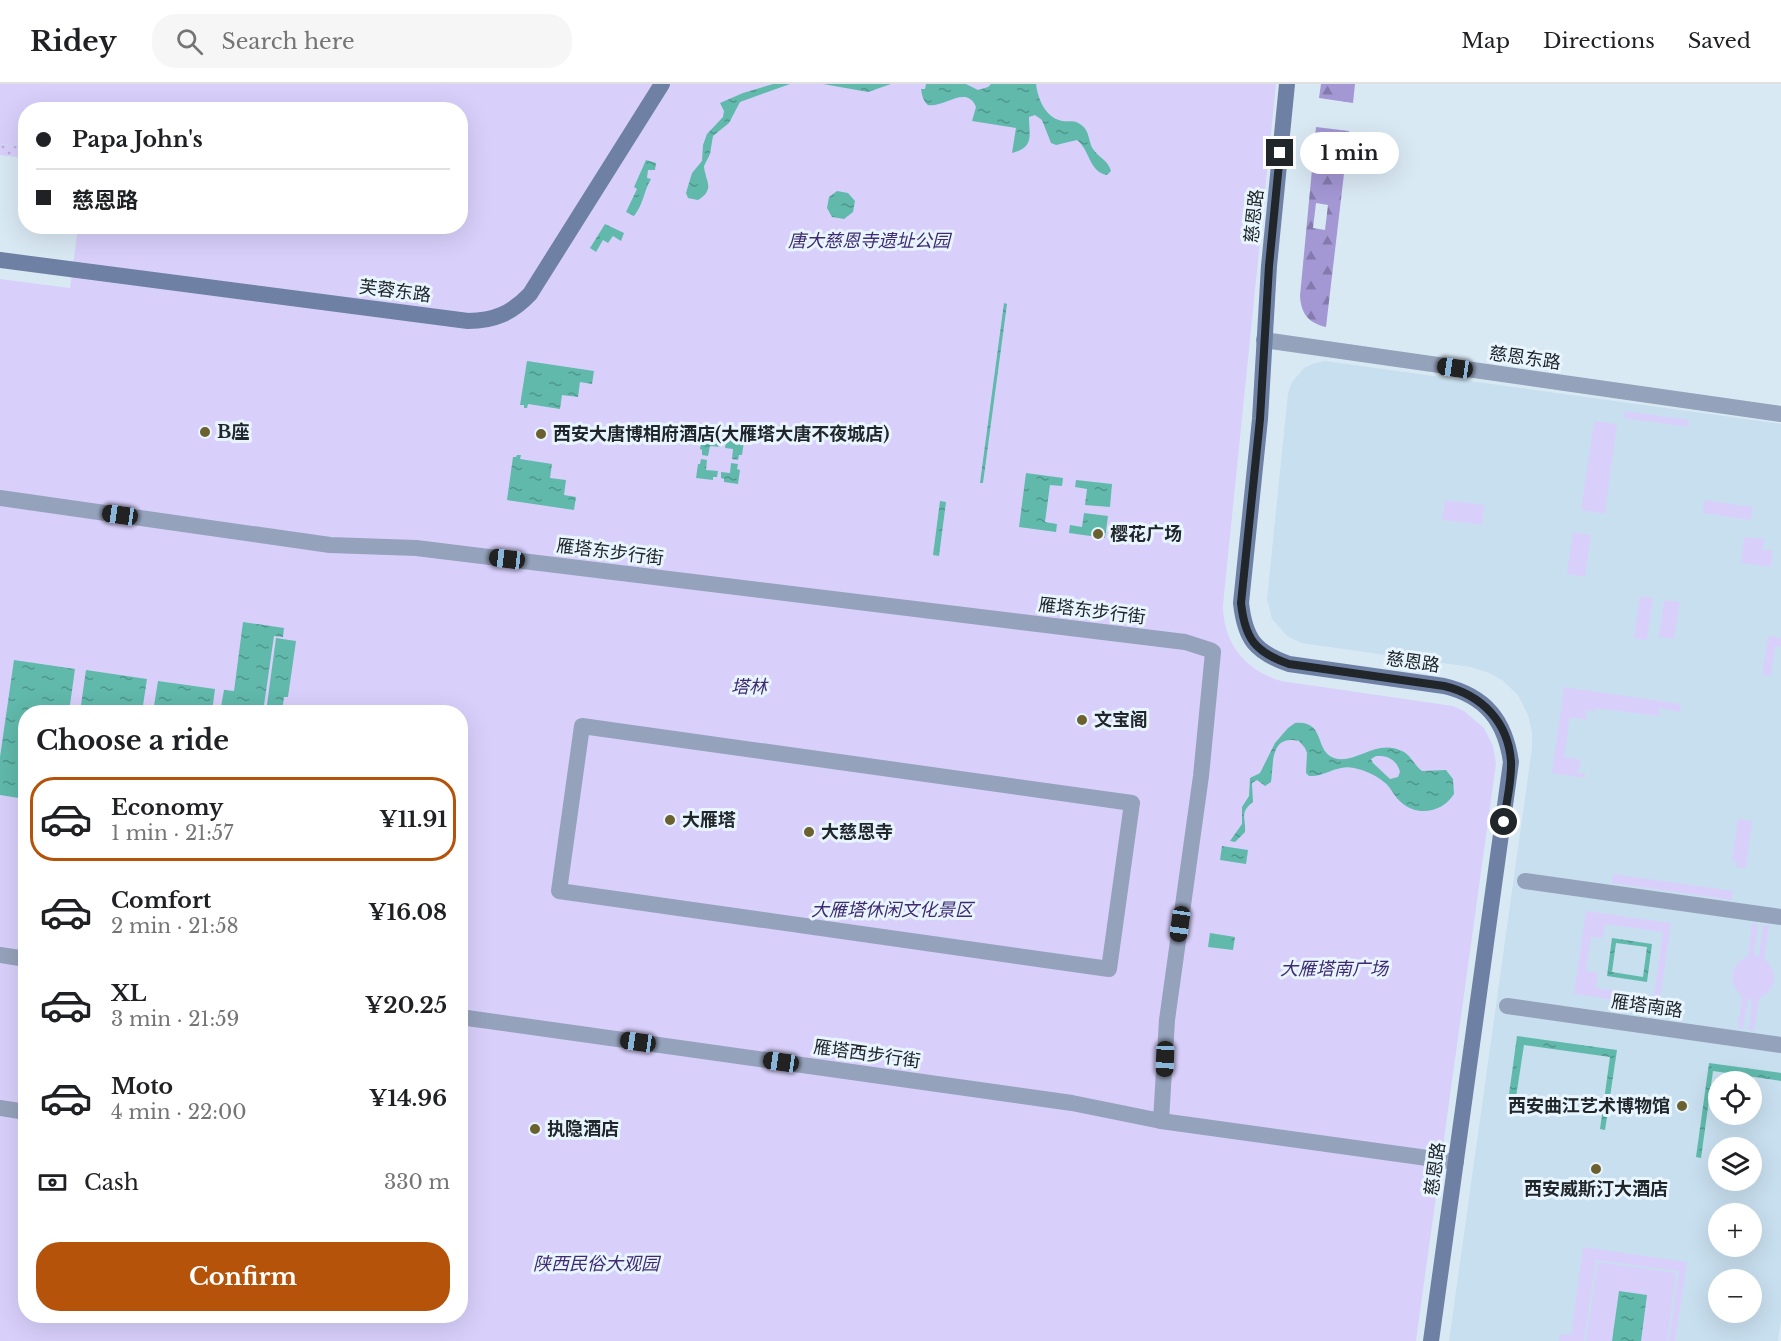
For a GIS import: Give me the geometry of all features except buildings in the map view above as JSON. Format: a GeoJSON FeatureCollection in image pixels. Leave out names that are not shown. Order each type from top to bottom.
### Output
{"type":"FeatureCollection","features":[{"type":"Feature","properties":{"kind":"main road","name":"芙蓉东路"},"geometry":{"type":"LineString","coordinates":[[0,260],[468,321],[489,320],[512,311],[530,294],[662,84]]}},
{"type":"Feature","properties":{"kind":"main road","name":"慈恩路"},"geometry":{"type":"LineString","coordinates":[[1287,84],[1269,266],[1260,419],[1241,603],[1243,625],[1253,643],[1268,657],[1289,664],[1458,689],[1478,700],[1490,711],[1504,732],[1509,747],[1510,777],[1431,1341]]}},
{"type":"Feature","properties":{"kind":"street","name":"慈恩东路"},"geometry":{"type":"LineString","coordinates":[[1264,340],[1781,414]]}},
{"type":"Feature","properties":{"kind":"street","name":"雁塔东步行街"},"geometry":{"type":"LineString","coordinates":[[0,498],[330,545],[416,548],[1185,642],[1214,652],[1201,776],[1167,1020],[1161,1121]]}},
{"type":"Feature","properties":{"kind":"street"},"geometry":{"type":"LineString","coordinates":[[582,726],[1132,803],[1109,969],[559,891],[582,726]]}},
{"type":"Feature","properties":{"kind":"street"},"geometry":{"type":"LineString","coordinates":[[1525,881],[1781,917]]}},
{"type":"Feature","properties":{"kind":"street"},"geometry":{"type":"LineString","coordinates":[[0,955],[18,958]]}},
{"type":"Feature","properties":{"kind":"street","name":"雁塔南路"},"geometry":{"type":"LineString","coordinates":[[1507,1006],[1781,1045]]}},
{"type":"Feature","properties":{"kind":"street","name":"雁塔西步行街"},"geometry":{"type":"LineString","coordinates":[[468,1018],[1072,1103],[1161,1121],[1456,1162]]}},
{"type":"Feature","properties":{"kind":"street"},"geometry":{"type":"LineString","coordinates":[[0,1108],[18,1111]]}},
{"type":"Feature","properties":{"kind":"shaded area"},"geometry":{"type":"Polygon","coordinates":[[[1325,361],[1781,424],[1781,1321],[1778,1341],[1449,1341],[1532,748],[1532,733],[1528,715],[1518,695],[1502,680],[1489,673],[1471,667],[1301,643],[1287,636],[1272,619],[1267,599],[1288,393],[1292,382],[1304,368],[1325,361]]]}},
{"type":"Feature","properties":{"kind":"green space","name":"大雁塔休闲文化景区"},"geometry":{"type":"Polygon","coordinates":[[[0,84],[1276,84],[1223,605],[1227,631],[1238,653],[1247,662],[1257,670],[1281,681],[1453,706],[1464,711],[1484,728],[1493,746],[1496,764],[1416,1341],[0,1341],[0,279],[70,288],[77,234],[468,234],[468,102],[18,102],[18,146],[0,144],[0,84]]]}},
{"type":"Feature","properties":{"kind":"green space"},"geometry":{"type":"Polygon","coordinates":[[[1321,84],[1355,84],[1353,103],[1319,98],[1321,84]]]}},
{"type":"Feature","properties":{"kind":"green space"},"geometry":{"type":"Polygon","coordinates":[[[1316,127],[1349,131],[1326,327],[1310,320],[1304,312],[1300,296],[1316,127]],[[1316,203],[1313,228],[1325,230],[1328,205],[1316,203]]]}},
{"type":"Feature","properties":{"kind":"green space"},"geometry":{"type":"Polygon","coordinates":[[[0,144],[18,146],[18,157],[0,155],[0,144]]]}},
{"type":"Feature","properties":{"kind":"green space"},"geometry":{"type":"Polygon","coordinates":[[[1625,411],[1689,420],[1688,427],[1624,418],[1625,411]]]}},
{"type":"Feature","properties":{"kind":"green space"},"geometry":{"type":"Polygon","coordinates":[[[1594,421],[1617,424],[1605,514],[1581,510],[1594,421]]]}},
{"type":"Feature","properties":{"kind":"green space"},"geometry":{"type":"Polygon","coordinates":[[[1445,500],[1484,505],[1482,525],[1442,520],[1445,500]]]}},
{"type":"Feature","properties":{"kind":"green space"},"geometry":{"type":"Polygon","coordinates":[[[1704,500],[1753,507],[1751,520],[1703,513],[1704,500]]]}},
{"type":"Feature","properties":{"kind":"green space"},"geometry":{"type":"Polygon","coordinates":[[[1573,532],[1591,535],[1585,577],[1567,574],[1573,532]]]}},
{"type":"Feature","properties":{"kind":"green space"},"geometry":{"type":"Polygon","coordinates":[[[1744,537],[1765,539],[1762,550],[1773,550],[1771,567],[1741,563],[1744,537]]]}},
{"type":"Feature","properties":{"kind":"green space"},"geometry":{"type":"Polygon","coordinates":[[[1640,596],[1653,598],[1647,640],[1634,638],[1640,596]]]}},
{"type":"Feature","properties":{"kind":"green space"},"geometry":{"type":"Polygon","coordinates":[[[1664,600],[1680,602],[1674,639],[1659,637],[1664,600]]]}},
{"type":"Feature","properties":{"kind":"green space"},"geometry":{"type":"Polygon","coordinates":[[[1768,636],[1781,638],[1781,647],[1775,646],[1771,676],[1762,675],[1768,636]]]}},
{"type":"Feature","properties":{"kind":"green space"},"geometry":{"type":"Polygon","coordinates":[[[1564,687],[1681,704],[1680,712],[1659,708],[1659,716],[1595,708],[1594,712],[1586,710],[1587,720],[1570,717],[1564,757],[1581,760],[1577,773],[1585,773],[1585,778],[1552,773],[1564,687]]]}},
{"type":"Feature","properties":{"kind":"green space"},"geometry":{"type":"Polygon","coordinates":[[[1738,819],[1752,821],[1746,868],[1736,867],[1737,861],[1732,860],[1738,819]]]}},
{"type":"Feature","properties":{"kind":"green space"},"geometry":{"type":"Polygon","coordinates":[[[1613,874],[1733,891],[1732,900],[1612,883],[1613,874]]]}},
{"type":"Feature","properties":{"kind":"green space"},"geometry":{"type":"Polygon","coordinates":[[[1586,911],[1671,923],[1659,1006],[1574,994],[1586,911]],[[1605,924],[1603,938],[1591,937],[1586,971],[1598,973],[1596,988],[1654,996],[1663,932],[1605,924]]]}},
{"type":"Feature","properties":{"kind":"green space"},"geometry":{"type":"Polygon","coordinates":[[[1752,924],[1758,925],[1754,955],[1759,956],[1763,925],[1769,926],[1764,958],[1774,975],[1772,986],[1765,995],[1759,998],[1754,1031],[1749,1030],[1752,999],[1748,999],[1743,1029],[1738,1028],[1742,996],[1734,986],[1733,980],[1737,964],[1748,956],[1752,924]]]}},
{"type":"Feature","properties":{"kind":"green space"},"geometry":{"type":"Polygon","coordinates":[[[1583,1247],[1687,1262],[1675,1341],[1669,1341],[1679,1271],[1596,1260],[1584,1341],[1559,1341],[1560,1334],[1571,1335],[1583,1247]]]}},
{"type":"Feature","properties":{"kind":"green space"},"geometry":{"type":"Polygon","coordinates":[[[1598,1262],[1676,1273],[1667,1341],[1641,1341],[1647,1295],[1619,1291],[1612,1341],[1586,1341],[1598,1262]]]}},
{"type":"Feature","properties":{"kind":"water"},"geometry":{"type":"Polygon","coordinates":[[[773,84],[790,84],[740,102],[729,123],[713,136],[710,154],[704,166],[708,184],[707,192],[698,200],[688,198],[686,193],[692,173],[702,161],[703,145],[707,134],[723,117],[724,111],[720,103],[773,84]]]}},
{"type":"Feature","properties":{"kind":"water"},"geometry":{"type":"Polygon","coordinates":[[[823,84],[891,84],[868,92],[823,84]]]}},
{"type":"Feature","properties":{"kind":"water"},"geometry":{"type":"Polygon","coordinates":[[[926,84],[966,84],[978,90],[991,84],[1036,84],[1041,101],[1051,116],[1083,126],[1091,146],[1108,164],[1111,171],[1107,175],[1097,170],[1077,140],[1056,145],[1051,143],[1042,120],[1035,115],[1029,117],[1030,135],[1027,144],[1012,153],[1016,128],[972,121],[976,107],[967,97],[928,105],[921,89],[925,89],[926,84]]]}},
{"type":"Feature","properties":{"kind":"water"},"geometry":{"type":"Polygon","coordinates":[[[646,160],[656,163],[655,170],[648,170],[647,178],[651,179],[634,216],[626,212],[637,189],[634,187],[646,160]]]}},
{"type":"Feature","properties":{"kind":"water"},"geometry":{"type":"Polygon","coordinates":[[[837,191],[848,193],[855,201],[853,212],[844,219],[832,217],[827,208],[829,197],[837,191]]]}},
{"type":"Feature","properties":{"kind":"water"},"geometry":{"type":"Polygon","coordinates":[[[605,224],[624,233],[621,241],[613,236],[608,243],[603,240],[596,252],[590,248],[605,224]]]}},
{"type":"Feature","properties":{"kind":"water"},"geometry":{"type":"Polygon","coordinates":[[[1004,303],[1007,304],[983,483],[980,483],[1004,303]]]}},
{"type":"Feature","properties":{"kind":"water"},"geometry":{"type":"Polygon","coordinates":[[[527,361],[594,371],[592,384],[580,382],[578,397],[562,395],[560,409],[528,404],[527,408],[524,408],[524,405],[520,405],[527,361]]]}},
{"type":"Feature","properties":{"kind":"water"},"geometry":{"type":"Polygon","coordinates":[[[702,435],[719,438],[719,441],[722,441],[721,447],[710,446],[708,456],[702,455],[700,449],[702,435]]]}},
{"type":"Feature","properties":{"kind":"water"},"geometry":{"type":"Polygon","coordinates":[[[730,439],[744,441],[742,455],[739,455],[738,460],[732,459],[733,449],[725,448],[726,442],[730,439]]]}},
{"type":"Feature","properties":{"kind":"water"},"geometry":{"type":"Polygon","coordinates":[[[521,455],[520,459],[552,464],[550,478],[566,480],[564,495],[576,497],[574,510],[507,500],[513,457],[521,455]]]}},
{"type":"Feature","properties":{"kind":"water"},"geometry":{"type":"Polygon","coordinates":[[[701,459],[707,460],[706,470],[718,471],[717,477],[713,477],[713,480],[696,478],[701,459]]]}},
{"type":"Feature","properties":{"kind":"water"},"geometry":{"type":"Polygon","coordinates":[[[731,463],[738,464],[737,469],[740,470],[738,484],[724,482],[721,478],[721,472],[730,473],[731,463]]]}},
{"type":"Feature","properties":{"kind":"water"},"geometry":{"type":"Polygon","coordinates":[[[1026,473],[1063,478],[1062,486],[1050,485],[1045,522],[1057,524],[1056,532],[1019,527],[1026,473]]]}},
{"type":"Feature","properties":{"kind":"water"},"geometry":{"type":"Polygon","coordinates":[[[1076,480],[1112,484],[1110,507],[1085,505],[1087,489],[1075,487],[1076,480]]]}},
{"type":"Feature","properties":{"kind":"water"},"geometry":{"type":"Polygon","coordinates":[[[940,501],[946,502],[939,556],[933,555],[940,501]]]}},
{"type":"Feature","properties":{"kind":"water"},"geometry":{"type":"Polygon","coordinates":[[[1084,513],[1108,516],[1105,538],[1069,533],[1070,525],[1082,527],[1084,513]]]}},
{"type":"Feature","properties":{"kind":"water"},"geometry":{"type":"Polygon","coordinates":[[[243,622],[284,628],[283,637],[274,636],[264,705],[221,705],[224,690],[234,691],[243,622]]]}},
{"type":"Feature","properties":{"kind":"water"},"geometry":{"type":"Polygon","coordinates":[[[276,638],[296,641],[288,697],[284,697],[283,705],[267,705],[276,638]]]}},
{"type":"Feature","properties":{"kind":"water"},"geometry":{"type":"Polygon","coordinates":[[[14,660],[75,669],[70,705],[18,705],[18,798],[0,795],[0,757],[14,660]]]}},
{"type":"Feature","properties":{"kind":"water"},"geometry":{"type":"Polygon","coordinates":[[[86,670],[147,679],[143,705],[81,705],[86,670]]]}},
{"type":"Feature","properties":{"kind":"water"},"geometry":{"type":"Polygon","coordinates":[[[158,681],[215,689],[213,705],[154,705],[158,681]]]}},
{"type":"Feature","properties":{"kind":"water"},"geometry":{"type":"Polygon","coordinates":[[[1295,723],[1305,723],[1311,726],[1316,731],[1324,749],[1334,758],[1350,758],[1383,748],[1402,751],[1422,771],[1446,770],[1453,779],[1454,794],[1443,805],[1423,811],[1415,810],[1399,801],[1384,782],[1362,770],[1348,767],[1309,776],[1306,773],[1305,748],[1299,741],[1289,740],[1282,742],[1275,752],[1271,782],[1265,786],[1257,780],[1252,783],[1253,802],[1245,812],[1245,832],[1235,842],[1230,841],[1242,824],[1242,807],[1249,796],[1250,778],[1260,773],[1275,743],[1295,723]],[[1380,756],[1371,759],[1373,763],[1390,779],[1398,777],[1399,768],[1394,761],[1380,756]]]}},
{"type":"Feature","properties":{"kind":"water"},"geometry":{"type":"Polygon","coordinates":[[[1222,846],[1248,850],[1246,864],[1220,860],[1222,846]]]}},
{"type":"Feature","properties":{"kind":"water"},"geometry":{"type":"Polygon","coordinates":[[[1210,933],[1235,937],[1233,950],[1208,947],[1210,933]]]}},
{"type":"Feature","properties":{"kind":"water"},"geometry":{"type":"Polygon","coordinates":[[[1612,938],[1652,944],[1647,982],[1607,976],[1612,938]],[[1616,943],[1612,972],[1643,977],[1647,947],[1616,943]]]}},
{"type":"Feature","properties":{"kind":"water"},"geometry":{"type":"Polygon","coordinates":[[[1517,1036],[1617,1050],[1605,1130],[1600,1129],[1610,1057],[1524,1045],[1514,1110],[1507,1109],[1517,1036]]]}},
{"type":"Feature","properties":{"kind":"water"},"geometry":{"type":"Polygon","coordinates":[[[1709,1063],[1781,1073],[1781,1081],[1762,1078],[1762,1071],[1708,1071],[1708,1107],[1701,1158],[1696,1157],[1709,1063]]]}},
{"type":"Feature","properties":{"kind":"water"},"geometry":{"type":"Polygon","coordinates":[[[1619,1291],[1647,1295],[1641,1341],[1612,1341],[1619,1291]]]}},
{"type":"Feature","properties":{"kind":"place","name":"B座"},"geometry":{"type":"Point","coordinates":[205,432]}},
{"type":"Feature","properties":{"kind":"place","name":"西安大唐博相府酒店(大雁塔大唐不夜城店)"},"geometry":{"type":"Point","coordinates":[541,434]}},
{"type":"Feature","properties":{"kind":"place","name":"樱花广场"},"geometry":{"type":"Point","coordinates":[1098,534]}},
{"type":"Feature","properties":{"kind":"place","name":"文宝阁"},"geometry":{"type":"Point","coordinates":[1082,720]}},
{"type":"Feature","properties":{"kind":"place","name":"大雁塔"},"geometry":{"type":"Point","coordinates":[670,820]}},
{"type":"Feature","properties":{"kind":"place","name":"大慈恩寺"},"geometry":{"type":"Point","coordinates":[809,832]}},
{"type":"Feature","properties":{"kind":"place","name":"西安曲江艺术博物馆"},"geometry":{"type":"Point","coordinates":[1682,1106]}},
{"type":"Feature","properties":{"kind":"place","name":"执隐酒店"},"geometry":{"type":"Point","coordinates":[535,1129]}},
{"type":"Feature","properties":{"kind":"place","name":"西安威斯汀大酒店"},"geometry":{"type":"Point","coordinates":[1596,1169]}},
{"type":"Feature","properties":{"kind":"route"},"geometry":{"type":"LineString","coordinates":[[1280,153],[1269,266],[1260,419],[1241,603],[1243,625],[1253,643],[1268,657],[1289,664],[1444,686],[1458,689],[1478,700],[1496,717],[1509,747],[1510,777],[1504,822]]}},
{"type":"Feature","properties":{"kind":"park label","name":"唐大慈恩寺遗址公园"},"geometry":{"type":"Point","coordinates":[869,241]}},
{"type":"Feature","properties":{"kind":"park label","name":"塔林"},"geometry":{"type":"Point","coordinates":[749,687]}},
{"type":"Feature","properties":{"kind":"park label","name":"大雁塔南广场"},"geometry":{"type":"Point","coordinates":[1334,969]}},
{"type":"Feature","properties":{"kind":"park label","name":"陕西民俗大观园"},"geometry":{"type":"Point","coordinates":[596,1264]}}]}
